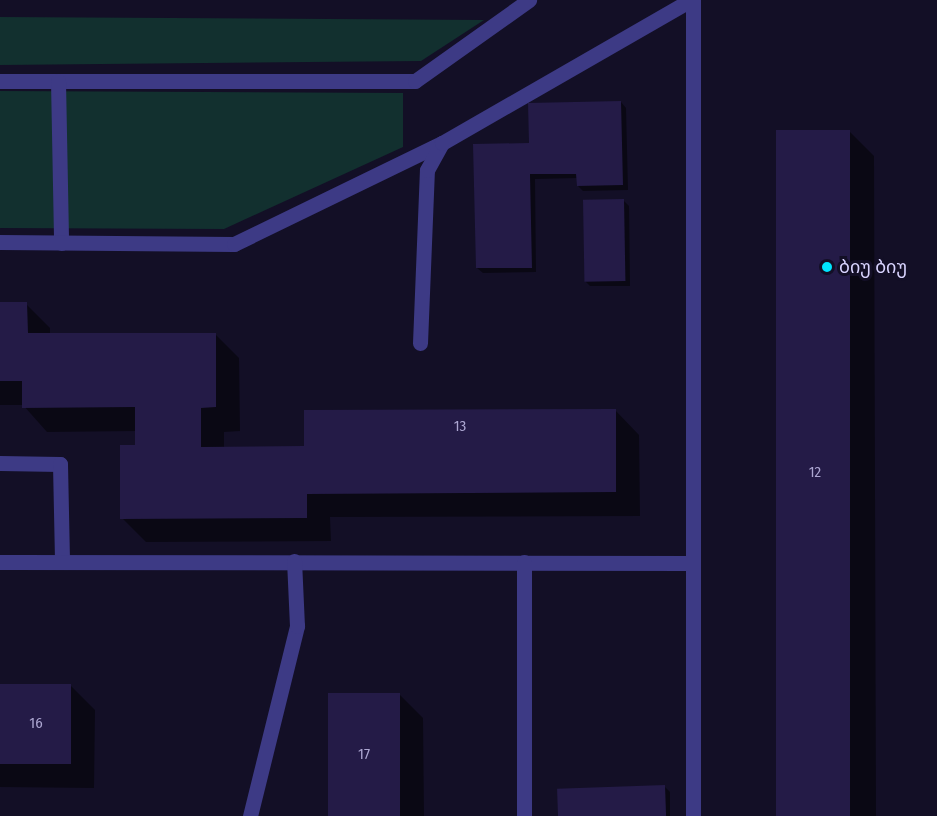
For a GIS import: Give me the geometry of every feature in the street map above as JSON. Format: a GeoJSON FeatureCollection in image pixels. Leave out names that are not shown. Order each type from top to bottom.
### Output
{"type":"FeatureCollection","features":[{"type":"Feature","properties":{"kind":"lane"},"geometry":{"type":"LineString","coordinates":[[0,81],[415,81],[529,0]]}},
{"type":"Feature","properties":{"kind":"lane"},"geometry":{"type":"LineString","coordinates":[[0,242],[234,244],[442,143],[692,0],[693,816]]}},
{"type":"Feature","properties":{"kind":"lane"},"geometry":{"type":"LineString","coordinates":[[58,81],[61,243]]}},
{"type":"Feature","properties":{"kind":"lane"},"geometry":{"type":"LineString","coordinates":[[420,343],[427,170],[442,143]]}},
{"type":"Feature","properties":{"kind":"lane"},"geometry":{"type":"LineString","coordinates":[[0,463],[60,464],[62,560]]}},
{"type":"Feature","properties":{"kind":"lane"},"geometry":{"type":"LineString","coordinates":[[0,562],[62,560],[693,563]]}},
{"type":"Feature","properties":{"kind":"lane"},"geometry":{"type":"LineString","coordinates":[[250,816],[297,626],[294,561]]}},
{"type":"Feature","properties":{"kind":"lane"},"geometry":{"type":"LineString","coordinates":[[524,562],[524,816]]}},
{"type":"Feature","properties":{"kind":"green space"},"geometry":{"type":"Polygon","coordinates":[[[0,17],[484,20],[421,61],[0,65],[0,17]]]}},
{"type":"Feature","properties":{"kind":"green space"},"geometry":{"type":"Polygon","coordinates":[[[0,91],[403,93],[403,147],[224,229],[0,228],[0,91]]]}},
{"type":"Feature","properties":{"kind":"building"},"geometry":{"type":"Polygon","coordinates":[[[621,101],[623,185],[577,186],[576,174],[530,174],[532,268],[476,268],[473,144],[529,143],[528,103],[621,101]]]}},
{"type":"Feature","properties":{"kind":"building"},"geometry":{"type":"Polygon","coordinates":[[[776,130],[850,130],[850,816],[776,816],[776,130]]]}},
{"type":"Feature","properties":{"kind":"building"},"geometry":{"type":"Polygon","coordinates":[[[624,199],[625,281],[584,282],[583,200],[624,199]]]}},
{"type":"Feature","properties":{"kind":"building"},"geometry":{"type":"Polygon","coordinates":[[[0,302],[27,302],[28,333],[216,333],[216,407],[201,408],[201,447],[304,446],[304,410],[616,409],[616,492],[307,494],[307,518],[120,519],[120,445],[135,445],[135,407],[22,408],[22,381],[0,381],[0,302]]]}},
{"type":"Feature","properties":{"kind":"building"},"geometry":{"type":"Polygon","coordinates":[[[0,684],[71,684],[71,764],[0,764],[0,684]]]}},
{"type":"Feature","properties":{"kind":"building"},"geometry":{"type":"Polygon","coordinates":[[[328,693],[400,693],[400,816],[328,816],[328,693]]]}},
{"type":"Feature","properties":{"kind":"building"},"geometry":{"type":"Polygon","coordinates":[[[665,785],[666,816],[558,816],[557,789],[665,785]]]}},
{"type":"Feature","properties":{"kind":"place","name":"ბიუ ბიუ"},"geometry":{"type":"Point","coordinates":[827,267]}}]}
